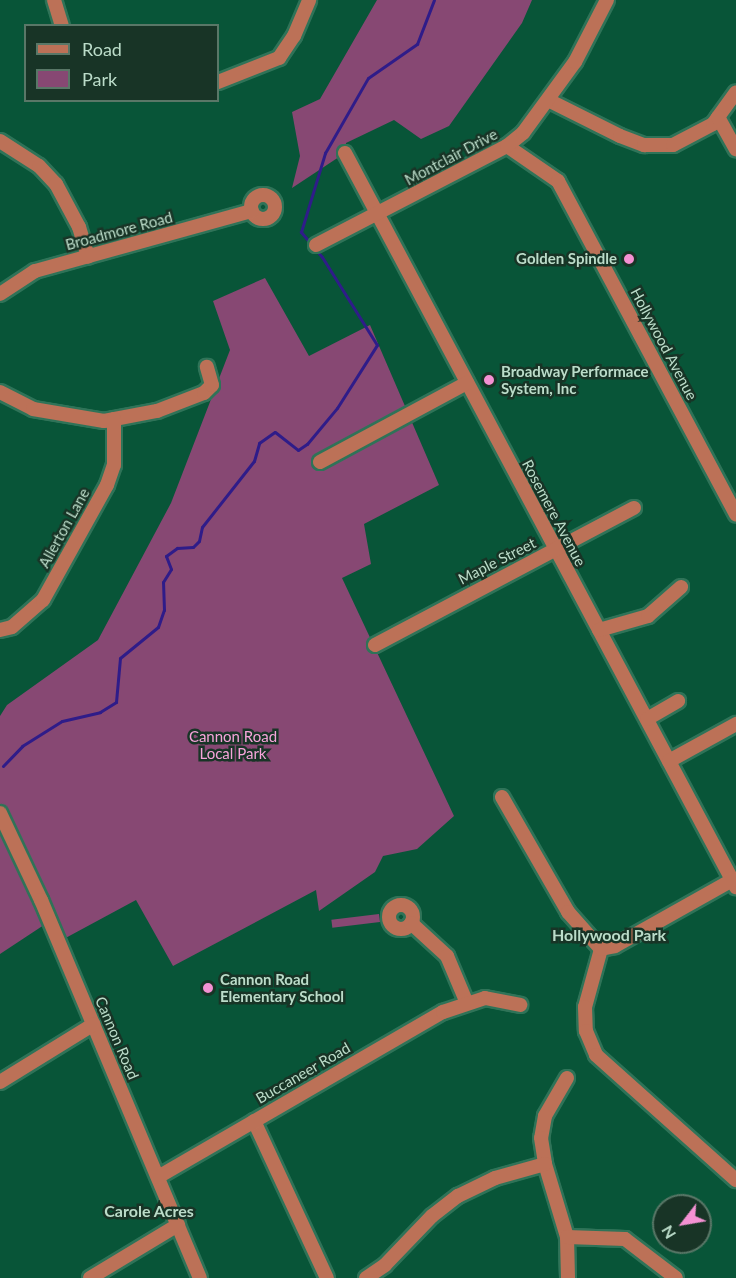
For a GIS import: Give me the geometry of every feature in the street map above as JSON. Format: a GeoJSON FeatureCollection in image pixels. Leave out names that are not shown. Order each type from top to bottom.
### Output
{"type":"FeatureCollection","features":[{"type":"Feature","properties":{"kind":"street"},"geometry":{"type":"LineString","coordinates":[[219,81],[279,58],[294,36],[309,0]]}},
{"type":"Feature","properties":{"kind":"street","name":"Montclair Drive"},"geometry":{"type":"LineString","coordinates":[[316,245],[507,146],[523,133],[575,62],[607,0]]}},
{"type":"Feature","properties":{"kind":"street"},"geometry":{"type":"LineString","coordinates":[[56,1],[62,24]]}},
{"type":"Feature","properties":{"kind":"street"},"geometry":{"type":"LineString","coordinates":[[548,100],[644,145],[673,145],[689,140],[718,117],[736,92]]}},
{"type":"Feature","properties":{"kind":"street"},"geometry":{"type":"LineString","coordinates":[[718,117],[736,149]]}},
{"type":"Feature","properties":{"kind":"street"},"geometry":{"type":"LineString","coordinates":[[0,141],[39,166],[56,184],[79,227],[88,257]]}},
{"type":"Feature","properties":{"kind":"street","name":"Hollywood Avenue"},"geometry":{"type":"LineString","coordinates":[[507,146],[558,181],[736,514]]}},
{"type":"Feature","properties":{"kind":"street","name":"Rosemere Avenue"},"geometry":{"type":"LineString","coordinates":[[345,153],[555,552],[734,883]]}},
{"type":"Feature","properties":{"kind":"street","name":"Broadmore Road"},"geometry":{"type":"LineString","coordinates":[[0,294],[35,271],[252,211]]}},
{"type":"Feature","properties":{"kind":"street"},"geometry":{"type":"LineString","coordinates":[[0,393],[33,409],[67,418],[114,419],[157,411],[204,393],[212,385],[207,367]]}},
{"type":"Feature","properties":{"kind":"street"},"geometry":{"type":"LineString","coordinates":[[320,462],[467,383]]}},
{"type":"Feature","properties":{"kind":"street","name":"Allerton Lane"},"geometry":{"type":"LineString","coordinates":[[0,630],[12,627],[43,600],[107,485],[116,445],[114,419]]}},
{"type":"Feature","properties":{"kind":"street","name":"Maple Street"},"geometry":{"type":"LineString","coordinates":[[375,645],[542,555],[555,552],[634,508]]}},
{"type":"Feature","properties":{"kind":"street"},"geometry":{"type":"LineString","coordinates":[[599,630],[648,616],[681,587]]}},
{"type":"Feature","properties":{"kind":"street"},"geometry":{"type":"LineString","coordinates":[[647,719],[678,701]]}},
{"type":"Feature","properties":{"kind":"street"},"geometry":{"type":"LineString","coordinates":[[669,761],[736,724]]}},
{"type":"Feature","properties":{"kind":"street"},"geometry":{"type":"LineString","coordinates":[[502,797],[568,912],[601,949]]}},
{"type":"Feature","properties":{"kind":"street","name":"Cannon Road"},"geometry":{"type":"LineString","coordinates":[[0,813],[94,1024],[200,1278]]}},
{"type":"Feature","properties":{"kind":"street"},"geometry":{"type":"LineString","coordinates":[[601,949],[615,946],[734,883]]}},
{"type":"Feature","properties":{"kind":"street"},"geometry":{"type":"LineString","coordinates":[[411,923],[447,956],[466,1001],[485,998],[520,1005]]}},
{"type":"Feature","properties":{"kind":"street"},"geometry":{"type":"LineString","coordinates":[[601,949],[585,1007],[591,1046],[602,1063],[736,1180]]}},
{"type":"Feature","properties":{"kind":"street","name":"Buccaneer Road"},"geometry":{"type":"LineString","coordinates":[[158,1177],[466,1001]]}},
{"type":"Feature","properties":{"kind":"street"},"geometry":{"type":"LineString","coordinates":[[0,1082],[94,1024]]}},
{"type":"Feature","properties":{"kind":"street"},"geometry":{"type":"LineString","coordinates":[[567,1078],[545,1116],[541,1138],[545,1164],[567,1237],[568,1278]]}},
{"type":"Feature","properties":{"kind":"street"},"geometry":{"type":"LineString","coordinates":[[254,1121],[327,1278]]}},
{"type":"Feature","properties":{"kind":"street"},"geometry":{"type":"LineString","coordinates":[[366,1278],[386,1265],[432,1216],[458,1196],[495,1178],[545,1164]]}},
{"type":"Feature","properties":{"kind":"street"},"geometry":{"type":"LineString","coordinates":[[90,1278],[178,1225]]}},
{"type":"Feature","properties":{"kind":"street"},"geometry":{"type":"LineString","coordinates":[[567,1237],[625,1239],[676,1278]]}},
{"type":"Feature","properties":{"kind":"green space"},"geometry":{"type":"Polygon","coordinates":[[[377,0],[532,0],[522,23],[449,126],[421,139],[394,120],[346,143],[345,153],[292,188],[300,156],[292,112],[320,99],[377,0]]]}},
{"type":"Feature","properties":{"kind":"green space","name":"Cannon Road Local Park"},"geometry":{"type":"Polygon","coordinates":[[[265,278],[309,356],[370,325],[439,485],[364,524],[371,564],[342,578],[454,816],[417,849],[383,856],[375,872],[319,911],[316,890],[173,966],[136,900],[60,941],[50,921],[0,954],[0,716],[7,705],[98,640],[171,503],[230,350],[213,301],[265,278]]]}},
{"type":"Feature","properties":{"kind":"green space"},"geometry":{"type":"Polygon","coordinates":[[[379,914],[380,922],[332,928],[331,920],[379,914]]]}},
{"type":"Feature","properties":{"kind":"waterway"},"geometry":{"type":"LineString","coordinates":[[3,766],[22,746],[62,721],[100,712],[116,702],[120,658],[158,627],[164,610],[163,582],[171,569],[166,556],[177,548],[193,547],[199,541],[202,527],[254,461],[259,443],[275,432],[298,450],[307,444],[337,408],[377,345],[322,257],[301,232],[325,153],[368,78],[417,44],[434,0]]}},
{"type":"Feature","properties":{"kind":"place","name":"Golden Spindle"},"geometry":{"type":"Point","coordinates":[629,259]}},
{"type":"Feature","properties":{"kind":"place","name":"Broadway Performace System, Inc"},"geometry":{"type":"Point","coordinates":[489,380]}},
{"type":"Feature","properties":{"kind":"place","name":"Cannon Road Elementary School"},"geometry":{"type":"Point","coordinates":[208,988]}},
{"type":"Feature","properties":{"kind":"district","name":"Hollywood Park"},"geometry":{"type":"Point","coordinates":[609,935]}},
{"type":"Feature","properties":{"kind":"district","name":"Carole Acres"},"geometry":{"type":"Point","coordinates":[149,1211]}}]}
